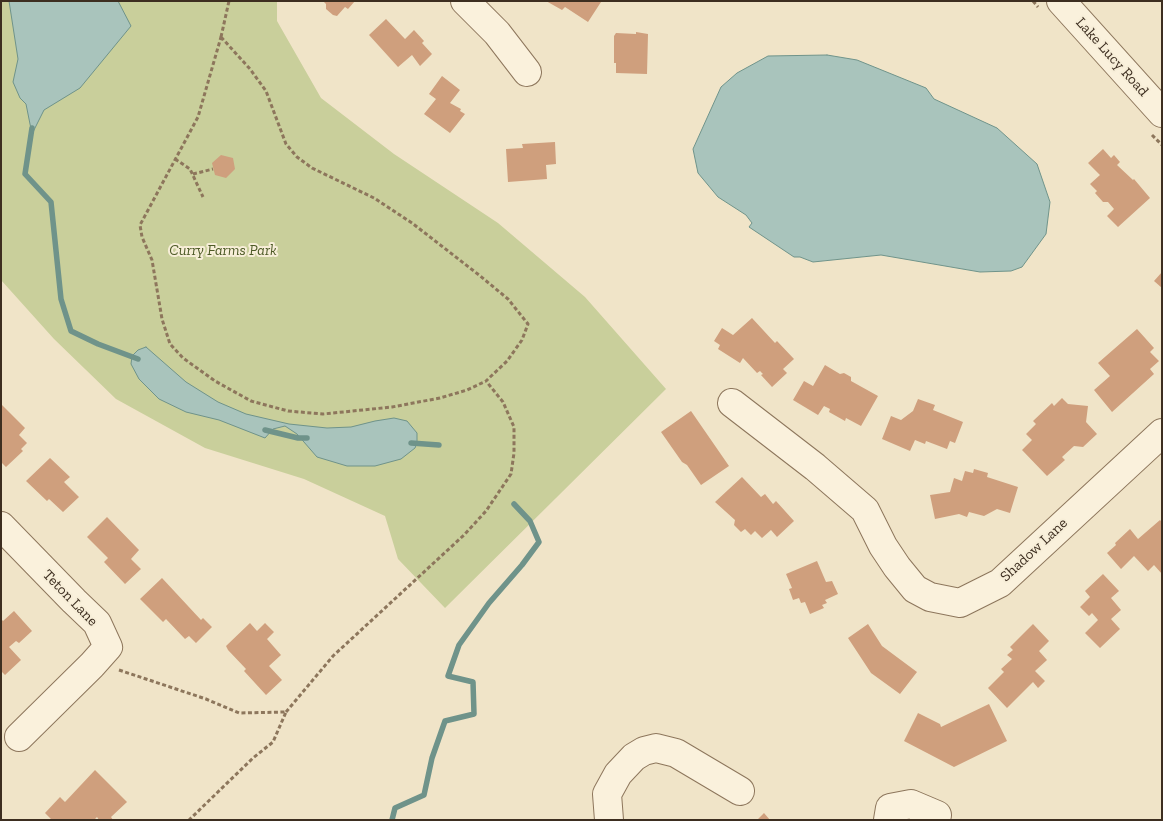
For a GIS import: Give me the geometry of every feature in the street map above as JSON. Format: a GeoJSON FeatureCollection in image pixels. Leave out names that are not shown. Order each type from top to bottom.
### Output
{"type":"FeatureCollection","features":[{"type":"Feature","properties":{"kind":"street"},"geometry":{"type":"LineString","coordinates":[[465,1],[497,33],[527,72]]}},
{"type":"Feature","properties":{"kind":"street","name":"Lake Lucy Road"},"geometry":{"type":"LineString","coordinates":[[1061,1],[1162,113]]}},
{"type":"Feature","properties":{"kind":"street","name":"Shadow Lane"},"geometry":{"type":"LineString","coordinates":[[732,403],[815,467],[865,510],[883,546],[915,589],[930,597],[960,603],[1000,583],[1162,433]]}},
{"type":"Feature","properties":{"kind":"street","name":"Teton Lane"},"geometry":{"type":"LineString","coordinates":[[1,526],[98,623],[108,647],[92,666],[19,737]]}},
{"type":"Feature","properties":{"kind":"street"},"geometry":{"type":"LineString","coordinates":[[609,820],[607,794],[618,774],[634,757],[644,751],[656,748],[676,753],[740,791]]}},
{"type":"Feature","properties":{"kind":"street"},"geometry":{"type":"LineString","coordinates":[[888,820],[890,808],[912,804],[937,815]]}},
{"type":"Feature","properties":{"kind":"path"},"geometry":{"type":"LineString","coordinates":[[221,37],[250,69],[266,91],[286,144],[297,157],[312,168],[374,198],[412,223],[480,275],[508,300],[528,324],[522,340],[507,361],[486,381],[467,390],[440,398],[392,407],[323,414],[288,412],[250,401],[215,382],[183,358],[170,344],[161,311],[152,260],[142,237],[140,225],[198,117],[221,37],[229,1]]}},
{"type":"Feature","properties":{"kind":"path"},"geometry":{"type":"LineString","coordinates":[[175,159],[186,165],[193,174],[203,197]]}},
{"type":"Feature","properties":{"kind":"path"},"geometry":{"type":"LineString","coordinates":[[193,174],[213,168]]}},
{"type":"Feature","properties":{"kind":"path"},"geometry":{"type":"LineString","coordinates":[[189,820],[253,758],[273,742],[286,712],[333,656],[464,535],[486,511],[511,474],[514,453],[514,427],[503,402],[486,381]]}},
{"type":"Feature","properties":{"kind":"path"},"geometry":{"type":"LineString","coordinates":[[92,666],[124,671],[206,699],[239,713],[286,712]]}},
{"type":"Feature","properties":{"kind":"green space","name":"Curry Farms Park"},"geometry":{"type":"Polygon","coordinates":[[[1,1],[277,1],[277,21],[321,98],[394,154],[498,223],[585,297],[666,389],[445,608],[398,559],[385,516],[304,479],[205,448],[116,399],[54,339],[1,280],[1,1]]]}},
{"type":"Feature","properties":{"kind":"water"},"geometry":{"type":"Polygon","coordinates":[[[9,1],[118,1],[131,26],[80,88],[44,110],[32,134],[26,104],[20,98],[13,82],[18,59],[9,1]]]}},
{"type":"Feature","properties":{"kind":"water"},"geometry":{"type":"Polygon","coordinates":[[[827,55],[857,60],[926,88],[934,99],[997,128],[1037,164],[1050,202],[1046,234],[1022,267],[1011,271],[980,272],[881,255],[813,262],[800,257],[794,257],[749,227],[752,223],[746,215],[718,197],[698,173],[693,149],[721,87],[737,73],[768,56],[827,55]]]}},
{"type":"Feature","properties":{"kind":"water"},"geometry":{"type":"Polygon","coordinates":[[[146,347],[186,382],[218,402],[246,414],[289,424],[327,428],[351,427],[394,418],[407,421],[417,433],[417,443],[415,448],[401,459],[375,466],[347,466],[317,457],[297,434],[285,426],[273,429],[265,438],[219,420],[186,412],[159,399],[139,379],[131,364],[132,356],[138,350],[146,347]]]}},
{"type":"Feature","properties":{"kind":"building"},"geometry":{"type":"Polygon","coordinates":[[[323,1],[355,1],[348,9],[345,7],[337,16],[326,9],[326,4],[323,1]]]}},
{"type":"Feature","properties":{"kind":"building"},"geometry":{"type":"Polygon","coordinates":[[[546,1],[601,2],[588,22],[565,7],[562,10],[546,1]]]}},
{"type":"Feature","properties":{"kind":"building"},"geometry":{"type":"Polygon","coordinates":[[[386,19],[405,39],[414,30],[424,41],[422,43],[432,54],[420,66],[412,55],[398,67],[369,35],[386,19]]]}},
{"type":"Feature","properties":{"kind":"building"},"geometry":{"type":"Polygon","coordinates":[[[636,32],[648,34],[647,74],[616,73],[614,36],[616,33],[636,34],[636,32]]]}},
{"type":"Feature","properties":{"kind":"building"},"geometry":{"type":"Polygon","coordinates":[[[442,76],[460,90],[450,103],[461,109],[460,111],[465,114],[450,133],[424,114],[436,99],[429,94],[442,76]]]}},
{"type":"Feature","properties":{"kind":"building"},"geometry":{"type":"Polygon","coordinates":[[[555,142],[556,164],[546,165],[547,179],[508,182],[506,149],[523,148],[522,144],[555,142]]]}},
{"type":"Feature","properties":{"kind":"building"},"geometry":{"type":"Polygon","coordinates":[[[1103,149],[1111,158],[1114,155],[1120,162],[1117,165],[1134,179],[1150,198],[1118,227],[1107,216],[1114,209],[1108,202],[1103,202],[1095,193],[1097,191],[1090,184],[1100,175],[1088,163],[1103,149]]]}},
{"type":"Feature","properties":{"kind":"building"},"geometry":{"type":"Polygon","coordinates":[[[221,155],[233,158],[235,169],[226,178],[215,175],[212,163],[221,155]]]}},
{"type":"Feature","properties":{"kind":"building"},"geometry":{"type":"Polygon","coordinates":[[[1162,272],[1162,288],[1154,281],[1162,272]]]}},
{"type":"Feature","properties":{"kind":"building"},"geometry":{"type":"Polygon","coordinates":[[[752,318],[775,343],[777,341],[794,359],[783,369],[787,373],[772,387],[761,375],[763,374],[760,371],[757,373],[743,358],[740,363],[718,349],[720,345],[714,341],[722,328],[733,335],[752,318]]]}},
{"type":"Feature","properties":{"kind":"building"},"geometry":{"type":"Polygon","coordinates":[[[1137,329],[1154,348],[1150,352],[1159,361],[1150,369],[1154,374],[1112,412],[1094,390],[1110,376],[1098,363],[1137,329]]]}},
{"type":"Feature","properties":{"kind":"building"},"geometry":{"type":"Polygon","coordinates":[[[825,365],[840,374],[844,373],[851,377],[851,381],[878,396],[861,426],[846,418],[845,421],[829,412],[830,409],[824,406],[818,415],[793,400],[804,381],[813,386],[825,365]]]}},
{"type":"Feature","properties":{"kind":"building"},"geometry":{"type":"Polygon","coordinates":[[[1062,398],[1068,404],[1088,406],[1086,422],[1097,434],[1083,447],[1074,446],[1062,457],[1065,460],[1047,476],[1022,450],[1032,440],[1026,434],[1036,424],[1033,421],[1052,403],[1054,406],[1062,398]]]}},
{"type":"Feature","properties":{"kind":"building"},"geometry":{"type":"Polygon","coordinates":[[[918,399],[935,405],[933,410],[963,422],[955,443],[950,441],[947,449],[926,441],[925,444],[915,440],[910,451],[882,439],[891,416],[901,420],[913,411],[918,399]]]}},
{"type":"Feature","properties":{"kind":"building"},"geometry":{"type":"Polygon","coordinates":[[[1,404],[25,428],[19,435],[27,443],[21,449],[23,451],[6,467],[1,462],[1,404]]]}},
{"type":"Feature","properties":{"kind":"building"},"geometry":{"type":"Polygon","coordinates":[[[691,411],[729,466],[701,485],[661,432],[691,411]]]}},
{"type":"Feature","properties":{"kind":"building"},"geometry":{"type":"Polygon","coordinates":[[[50,458],[70,477],[64,482],[79,497],[63,512],[49,499],[47,501],[26,481],[50,458]]]}},
{"type":"Feature","properties":{"kind":"building"},"geometry":{"type":"Polygon","coordinates":[[[974,469],[988,473],[987,477],[1018,487],[1010,513],[997,509],[984,516],[969,512],[967,517],[959,514],[935,519],[930,495],[950,492],[954,478],[962,481],[965,471],[973,473],[974,469]]]}},
{"type":"Feature","properties":{"kind":"building"},"geometry":{"type":"Polygon","coordinates":[[[742,477],[761,497],[765,494],[773,504],[776,501],[794,521],[777,537],[771,530],[762,538],[755,531],[751,535],[745,529],[741,532],[734,525],[735,520],[715,502],[742,477]]]}},
{"type":"Feature","properties":{"kind":"building"},"geometry":{"type":"Polygon","coordinates":[[[107,517],[139,550],[131,559],[141,569],[125,584],[104,562],[108,558],[87,537],[107,517]]]}},
{"type":"Feature","properties":{"kind":"building"},"geometry":{"type":"Polygon","coordinates":[[[1160,520],[1162,522],[1162,574],[1154,565],[1148,571],[1134,556],[1121,569],[1107,553],[1130,529],[1138,539],[1160,520]]]}},
{"type":"Feature","properties":{"kind":"building"},"geometry":{"type":"Polygon","coordinates":[[[817,561],[826,582],[832,581],[838,594],[825,600],[827,603],[822,605],[824,608],[810,614],[805,602],[801,603],[799,598],[793,600],[789,589],[792,588],[786,574],[817,561]]]}},
{"type":"Feature","properties":{"kind":"building"},"geometry":{"type":"Polygon","coordinates":[[[1103,574],[1119,591],[1111,598],[1121,610],[1111,619],[1120,629],[1100,648],[1085,633],[1098,620],[1092,613],[1089,616],[1080,607],[1090,597],[1085,591],[1103,574]]]}},
{"type":"Feature","properties":{"kind":"building"},"geometry":{"type":"Polygon","coordinates":[[[162,578],[201,620],[203,618],[212,627],[196,643],[189,636],[185,639],[166,619],[163,622],[140,599],[162,578]]]}},
{"type":"Feature","properties":{"kind":"building"},"geometry":{"type":"Polygon","coordinates":[[[14,611],[32,631],[19,643],[16,641],[9,647],[21,660],[5,675],[1,671],[1,619],[3,621],[14,611]]]}},
{"type":"Feature","properties":{"kind":"building"},"geometry":{"type":"Polygon","coordinates":[[[250,623],[257,631],[265,623],[274,632],[267,639],[281,655],[269,666],[282,680],[266,695],[244,671],[246,669],[226,646],[250,623]]]}},
{"type":"Feature","properties":{"kind":"building"},"geometry":{"type":"Polygon","coordinates":[[[868,624],[882,646],[917,672],[900,694],[871,673],[848,638],[868,624]]]}},
{"type":"Feature","properties":{"kind":"building"},"geometry":{"type":"Polygon","coordinates":[[[1033,624],[1049,641],[1039,651],[1047,660],[1035,671],[1045,681],[1038,688],[1033,682],[1007,708],[988,688],[1004,672],[1001,669],[1012,659],[1007,655],[1013,650],[1010,647],[1033,624]]]}},
{"type":"Feature","properties":{"kind":"building"},"geometry":{"type":"Polygon","coordinates":[[[989,704],[1007,741],[954,767],[904,741],[918,713],[940,724],[941,727],[989,704]]]}},
{"type":"Feature","properties":{"kind":"building"},"geometry":{"type":"Polygon","coordinates":[[[95,770],[127,802],[111,817],[113,820],[99,820],[97,817],[94,820],[52,820],[45,813],[60,797],[65,802],[95,770]]]}},
{"type":"Feature","properties":{"kind":"building"},"geometry":{"type":"Polygon","coordinates":[[[764,813],[770,820],[757,820],[764,813]]]}},
{"type":"Feature","properties":{"kind":"waterway"},"geometry":{"type":"LineString","coordinates":[[32,128],[25,174],[51,202],[61,299],[71,331],[98,344],[138,359]]}},
{"type":"Feature","properties":{"kind":"waterway"},"geometry":{"type":"LineString","coordinates":[[265,430],[298,438],[307,438]]}},
{"type":"Feature","properties":{"kind":"waterway"},"geometry":{"type":"LineString","coordinates":[[411,443],[439,445]]}},
{"type":"Feature","properties":{"kind":"waterway"},"geometry":{"type":"LineString","coordinates":[[392,820],[395,808],[424,795],[432,758],[445,721],[474,714],[473,682],[448,676],[459,645],[489,603],[539,542],[530,521],[514,504]]}}]}
